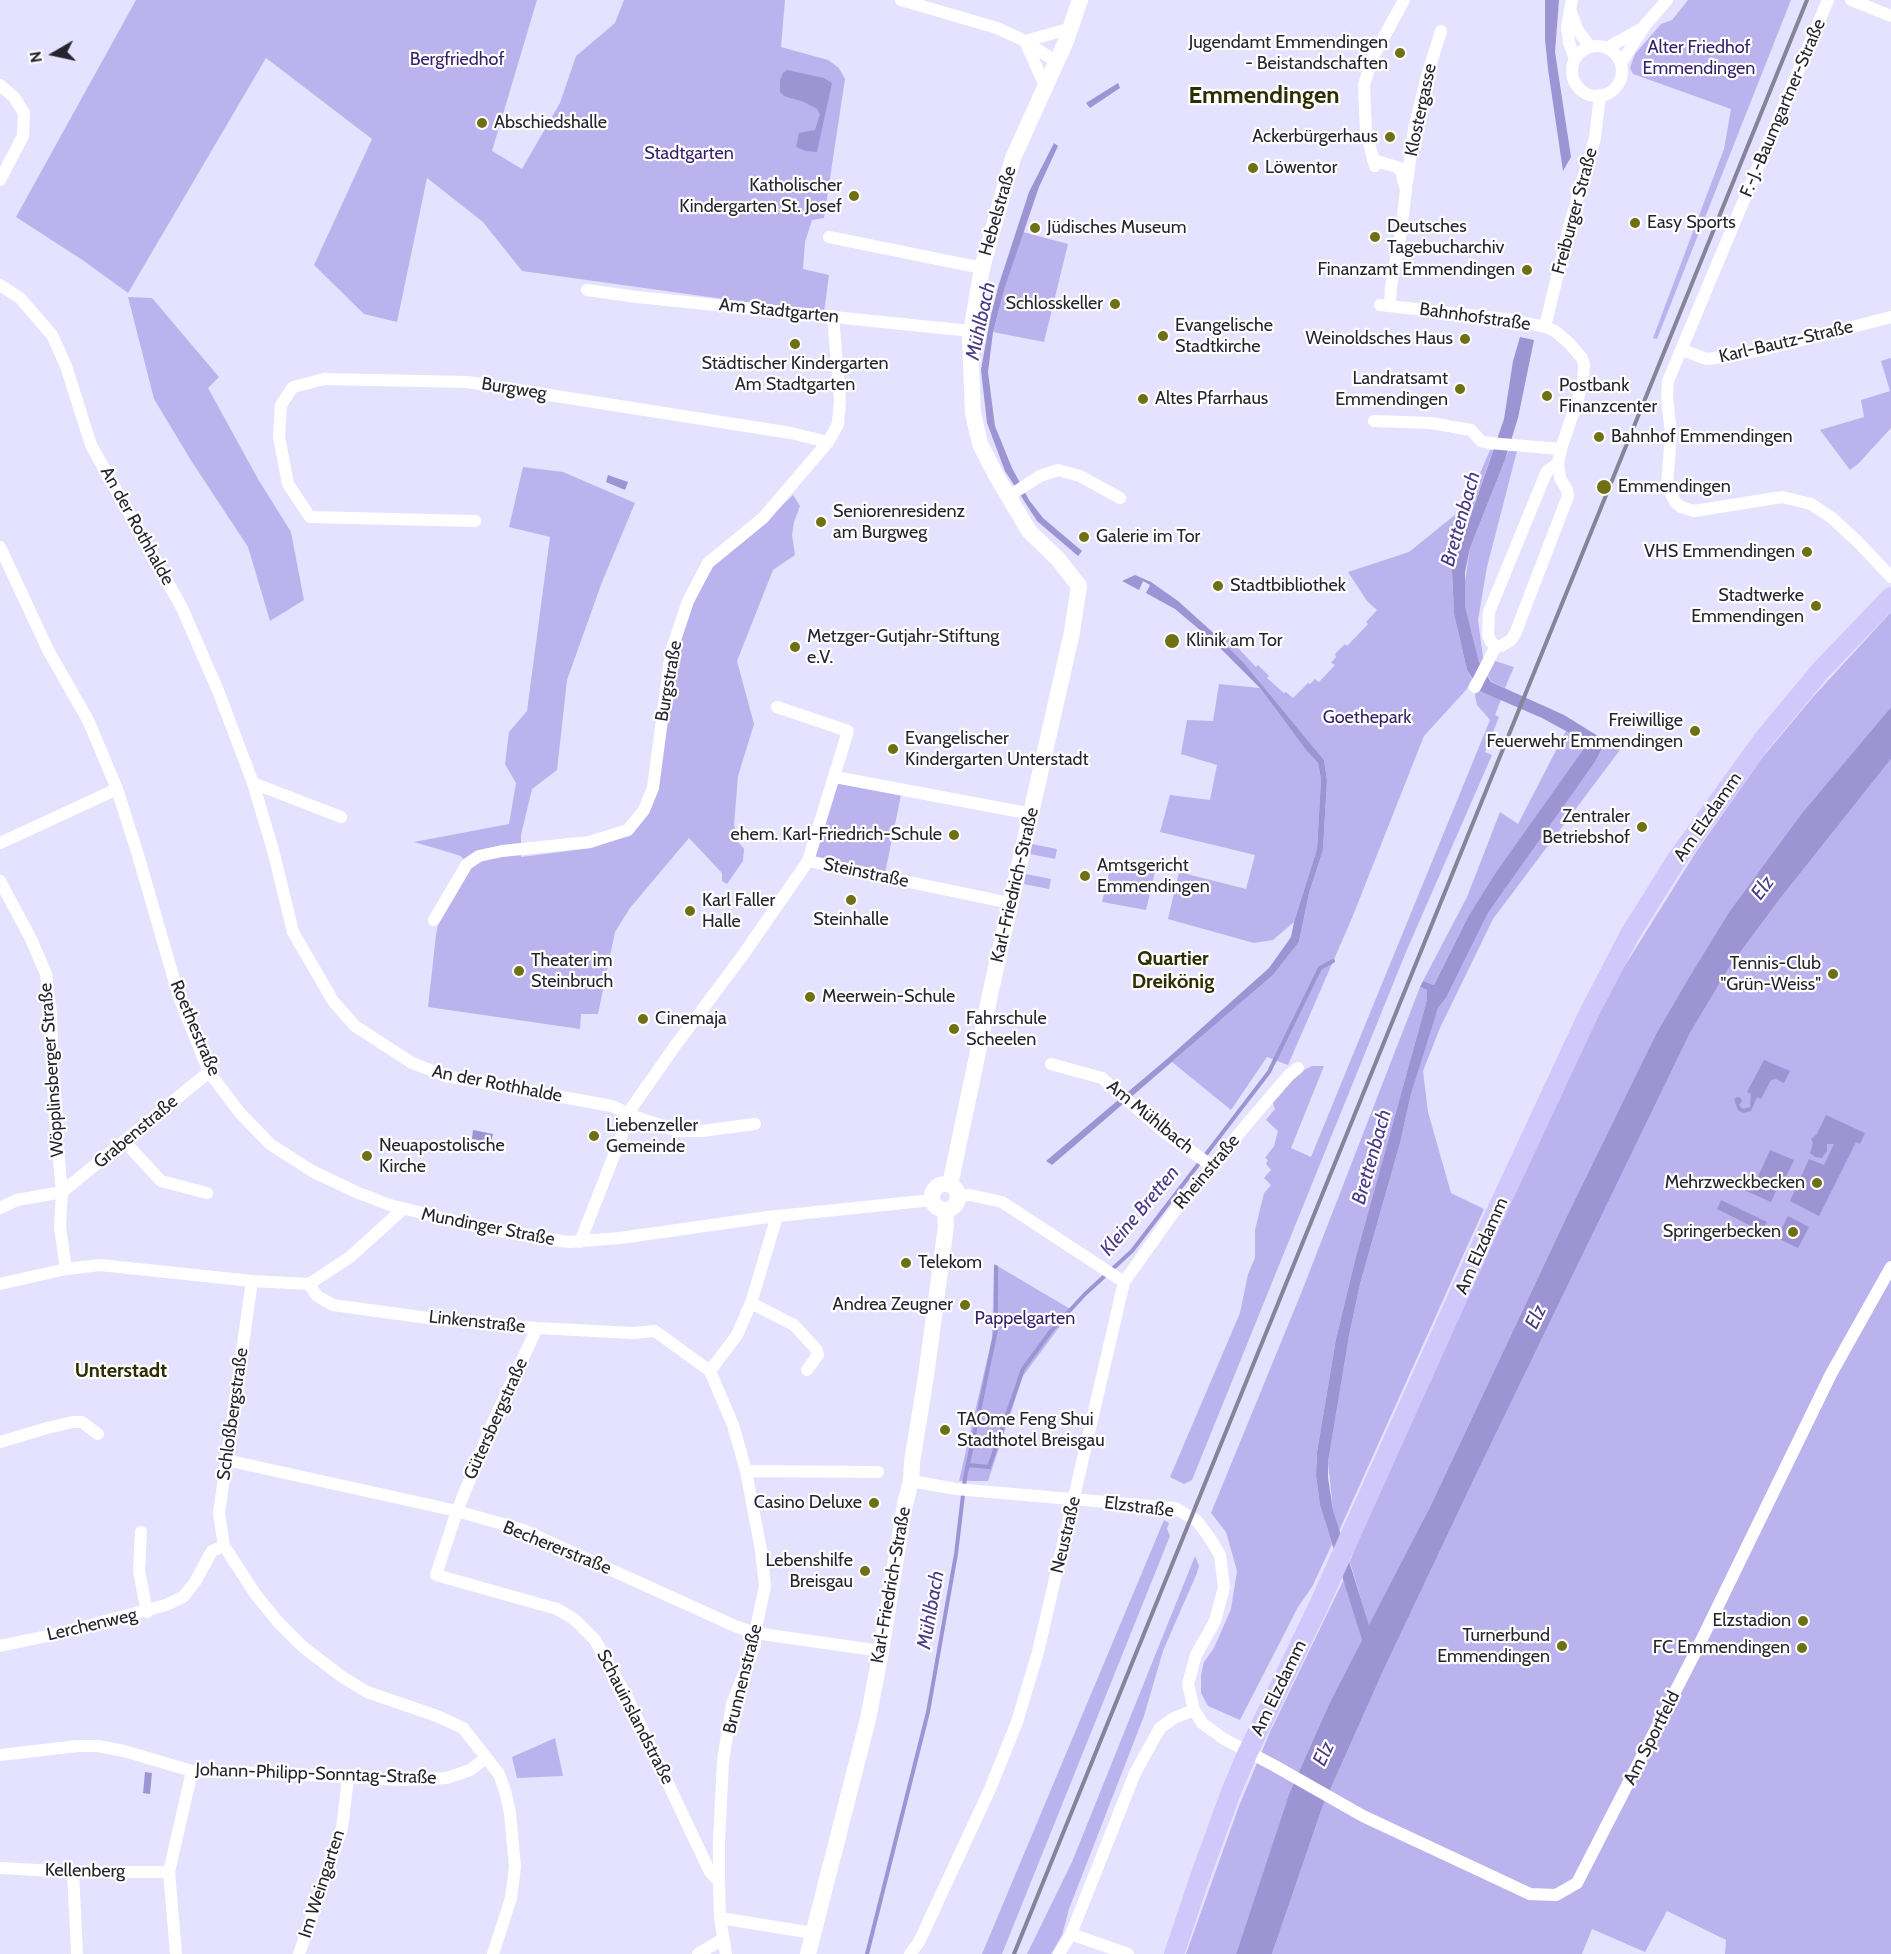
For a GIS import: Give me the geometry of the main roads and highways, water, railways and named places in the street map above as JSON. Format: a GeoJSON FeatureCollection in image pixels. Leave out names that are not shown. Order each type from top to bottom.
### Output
{"type":"FeatureCollection","features":[{"type":"Feature","properties":{"kind":"main road","name":"Am Elzdamm"},"geometry":{"type":"LineString","coordinates":[[1174,1954],[1207,1856],[1248,1752],[1334,1572],[1588,1015],[1630,934],[1677,859],[1762,741],[1821,670],[1891,597]]}},
{"type":"Feature","properties":{"kind":"water"},"geometry":{"type":"Polygon","coordinates":[[[1545,0],[1559,0],[1555,52],[1571,157],[1563,171],[1548,69],[1545,0]]]}},
{"type":"Feature","properties":{"kind":"water"},"geometry":{"type":"Polygon","coordinates":[[[787,70],[824,78],[832,83],[817,152],[796,147],[799,133],[815,130],[820,114],[817,109],[784,96],[780,92],[780,80],[787,70]]]}},
{"type":"Feature","properties":{"kind":"water"},"geometry":{"type":"Polygon","coordinates":[[[1118,83],[1120,88],[1090,108],[1086,103],[1118,83]]]}},
{"type":"Feature","properties":{"kind":"water"},"geometry":{"type":"Polygon","coordinates":[[[1054,143],[1058,146],[1039,187],[1005,287],[993,332],[988,372],[995,426],[1012,468],[1029,500],[1043,518],[1082,551],[1078,556],[1037,521],[1005,471],[987,423],[981,370],[999,284],[1029,192],[1054,143]]]}},
{"type":"Feature","properties":{"kind":"water","name":"Elz"},"geometry":{"type":"Polygon","coordinates":[[[1520,337],[1534,340],[1518,418],[1505,460],[1470,548],[1465,572],[1465,606],[1479,662],[1491,682],[1564,715],[1606,741],[1595,762],[1488,913],[1446,998],[1438,1008],[1411,1094],[1400,1143],[1360,1284],[1328,1462],[1328,1478],[1333,1510],[1369,1625],[1431,1505],[1567,1216],[1656,1034],[1688,979],[1729,912],[1802,813],[1891,707],[1891,759],[1779,900],[1730,966],[1690,1033],[1384,1669],[1322,1808],[1272,1954],[1236,1954],[1289,1794],[1330,1702],[1362,1640],[1320,1505],[1316,1476],[1317,1452],[1336,1339],[1356,1256],[1427,1000],[1427,990],[1420,987],[1423,981],[1434,985],[1468,917],[1497,871],[1583,750],[1581,741],[1566,731],[1480,691],[1467,670],[1454,614],[1452,570],[1504,419],[1513,361],[1520,337]]]}},
{"type":"Feature","properties":{"kind":"water"},"geometry":{"type":"Polygon","coordinates":[[[608,475],[628,482],[625,490],[606,482],[608,475]]]}},
{"type":"Feature","properties":{"kind":"water"},"geometry":{"type":"Polygon","coordinates":[[[1135,575],[1151,582],[1178,601],[1218,637],[1244,663],[1324,760],[1327,780],[1323,850],[1309,893],[1299,942],[1273,975],[1052,1165],[1046,1161],[1168,1058],[1269,968],[1291,937],[1317,849],[1321,779],[1318,763],[1260,688],[1213,641],[1175,609],[1146,593],[1150,585],[1143,581],[1139,590],[1122,581],[1135,575]]]}},
{"type":"Feature","properties":{"kind":"water"},"geometry":{"type":"Polygon","coordinates":[[[1764,1060],[1790,1071],[1784,1083],[1776,1079],[1771,1080],[1761,1099],[1757,1097],[1751,1111],[1743,1113],[1738,1110],[1734,1099],[1741,1098],[1739,1105],[1743,1109],[1750,1107],[1751,1094],[1747,1092],[1764,1060]]]}},
{"type":"Feature","properties":{"kind":"water","name":"Mehrzweckbecken"},"geometry":{"type":"Polygon","coordinates":[[[1826,1115],[1865,1133],[1860,1144],[1856,1142],[1819,1216],[1790,1201],[1809,1159],[1824,1165],[1834,1144],[1827,1144],[1827,1151],[1822,1158],[1810,1153],[1813,1143],[1811,1139],[1817,1134],[1826,1115]]]}},
{"type":"Feature","properties":{"kind":"water"},"geometry":{"type":"Polygon","coordinates":[[[473,1130],[493,1134],[491,1142],[472,1139],[473,1130]]]}},
{"type":"Feature","properties":{"kind":"water"},"geometry":{"type":"Polygon","coordinates":[[[1770,1150],[1794,1160],[1771,1202],[1744,1190],[1750,1176],[1757,1179],[1770,1150]]]}},
{"type":"Feature","properties":{"kind":"water"},"geometry":{"type":"Polygon","coordinates":[[[1721,1200],[1767,1222],[1761,1231],[1717,1209],[1721,1200]]]}},
{"type":"Feature","properties":{"kind":"water","name":"Springerbecken"},"geometry":{"type":"Polygon","coordinates":[[[1788,1216],[1809,1227],[1798,1248],[1777,1238],[1788,1216]]]}},
{"type":"Feature","properties":{"kind":"water"},"geometry":{"type":"Polygon","coordinates":[[[145,1772],[152,1773],[150,1794],[143,1793],[145,1772]]]}},
{"type":"Feature","properties":{"kind":"waterway","name":"Kleine Bretten"},"geometry":{"type":"LineString","coordinates":[[968,1465],[989,1467],[1023,1369],[1051,1331],[1085,1294],[1132,1251],[1269,1072],[1320,968],[1333,961]]}},
{"type":"Feature","properties":{"kind":"waterway","name":"Mühlbach"},"geometry":{"type":"LineString","coordinates":[[867,1954],[928,1712],[956,1554],[965,1478],[996,1330],[996,1267]]}},
{"type":"Feature","properties":{"kind":"railway"},"geometry":{"type":"LineString","coordinates":[[1014,1954],[1807,0]]}},
{"type":"Feature","properties":{"kind":"place","name":"Jugendamt Emmendingen - Beistandschaften"},"geometry":{"type":"Point","coordinates":[1400,53]}},
{"type":"Feature","properties":{"kind":"place","name":"Abschiedshalle"},"geometry":{"type":"Point","coordinates":[482,123]}},
{"type":"Feature","properties":{"kind":"place","name":"Ackerbürgerhaus"},"geometry":{"type":"Point","coordinates":[1390,137]}},
{"type":"Feature","properties":{"kind":"place","name":"Löwentor"},"geometry":{"type":"Point","coordinates":[1253,168]}},
{"type":"Feature","properties":{"kind":"place","name":"Katholischer Kindergarten St. Josef"},"geometry":{"type":"Point","coordinates":[854,196]}},
{"type":"Feature","properties":{"kind":"place","name":"Easy Sports"},"geometry":{"type":"Point","coordinates":[1635,223]}},
{"type":"Feature","properties":{"kind":"place","name":"Jüdisches Museum"},"geometry":{"type":"Point","coordinates":[1035,228]}},
{"type":"Feature","properties":{"kind":"place","name":"Deutsches Tagebucharchiv"},"geometry":{"type":"Point","coordinates":[1375,237]}},
{"type":"Feature","properties":{"kind":"place","name":"Finanzamt Emmendingen"},"geometry":{"type":"Point","coordinates":[1527,270]}},
{"type":"Feature","properties":{"kind":"place","name":"Schlosskeller"},"geometry":{"type":"Point","coordinates":[1115,304]}},
{"type":"Feature","properties":{"kind":"place","name":"Evangelische Stadtkirche"},"geometry":{"type":"Point","coordinates":[1163,336]}},
{"type":"Feature","properties":{"kind":"place","name":"Weinoldsches Haus"},"geometry":{"type":"Point","coordinates":[1465,339]}},
{"type":"Feature","properties":{"kind":"place","name":"Städtischer Kindergarten Am Stadtgarten"},"geometry":{"type":"Point","coordinates":[795,344]}},
{"type":"Feature","properties":{"kind":"place","name":"Landratsamt Emmendingen"},"geometry":{"type":"Point","coordinates":[1460,389]}},
{"type":"Feature","properties":{"kind":"place","name":"Postbank Finanzcenter"},"geometry":{"type":"Point","coordinates":[1547,396]}},
{"type":"Feature","properties":{"kind":"place","name":"Altes Pfarrhaus"},"geometry":{"type":"Point","coordinates":[1143,399]}},
{"type":"Feature","properties":{"kind":"place","name":"Bahnhof Emmendingen"},"geometry":{"type":"Point","coordinates":[1599,437]}},
{"type":"Feature","properties":{"kind":"place","name":"Emmendingen"},"geometry":{"type":"Point","coordinates":[1604,487]}},
{"type":"Feature","properties":{"kind":"place","name":"Seniorenresidenz am Burgweg"},"geometry":{"type":"Point","coordinates":[821,522]}},
{"type":"Feature","properties":{"kind":"place","name":"Galerie im Tor"},"geometry":{"type":"Point","coordinates":[1084,537]}},
{"type":"Feature","properties":{"kind":"place","name":"VHS Emmendingen"},"geometry":{"type":"Point","coordinates":[1807,552]}},
{"type":"Feature","properties":{"kind":"place","name":"Stadtbibliothek"},"geometry":{"type":"Point","coordinates":[1218,586]}},
{"type":"Feature","properties":{"kind":"place","name":"Stadtwerke Emmendingen"},"geometry":{"type":"Point","coordinates":[1816,606]}},
{"type":"Feature","properties":{"kind":"place","name":"Klinik am Tor"},"geometry":{"type":"Point","coordinates":[1172,641]}},
{"type":"Feature","properties":{"kind":"place","name":"Metzger-Gutjahr-Stiftung e.V."},"geometry":{"type":"Point","coordinates":[795,647]}},
{"type":"Feature","properties":{"kind":"place","name":"Freiwillige Feuerwehr Emmendingen"},"geometry":{"type":"Point","coordinates":[1695,731]}},
{"type":"Feature","properties":{"kind":"place","name":"Evangelischer Kindergarten Unterstadt"},"geometry":{"type":"Point","coordinates":[893,749]}},
{"type":"Feature","properties":{"kind":"place","name":"Zentraler Betriebshof"},"geometry":{"type":"Point","coordinates":[1642,827]}},
{"type":"Feature","properties":{"kind":"place","name":"ehem. Karl-Friedrich-Schule"},"geometry":{"type":"Point","coordinates":[954,835]}},
{"type":"Feature","properties":{"kind":"place","name":"Amtsgericht Emmendingen"},"geometry":{"type":"Point","coordinates":[1085,876]}},
{"type":"Feature","properties":{"kind":"place","name":"Steinhalle"},"geometry":{"type":"Point","coordinates":[851,900]}},
{"type":"Feature","properties":{"kind":"place","name":"Karl Faller Halle"},"geometry":{"type":"Point","coordinates":[690,911]}},
{"type":"Feature","properties":{"kind":"place","name":"Theater im Steinbruch"},"geometry":{"type":"Point","coordinates":[519,971]}},
{"type":"Feature","properties":{"kind":"place","name":"Tennis-Club \"Grün-Weiss\""},"geometry":{"type":"Point","coordinates":[1833,974]}},
{"type":"Feature","properties":{"kind":"place","name":"Meerwein-Schule"},"geometry":{"type":"Point","coordinates":[810,997]}},
{"type":"Feature","properties":{"kind":"place","name":"Cinemaja"},"geometry":{"type":"Point","coordinates":[643,1019]}},
{"type":"Feature","properties":{"kind":"place","name":"Fahrschule Scheelen"},"geometry":{"type":"Point","coordinates":[954,1029]}},
{"type":"Feature","properties":{"kind":"place","name":"Liebenzeller Gemeinde"},"geometry":{"type":"Point","coordinates":[594,1136]}},
{"type":"Feature","properties":{"kind":"place","name":"Neuapostolische Kirche"},"geometry":{"type":"Point","coordinates":[367,1156]}},
{"type":"Feature","properties":{"kind":"place","name":"Mehrzweckbecken"},"geometry":{"type":"Point","coordinates":[1817,1183]}},
{"type":"Feature","properties":{"kind":"place","name":"Springerbecken"},"geometry":{"type":"Point","coordinates":[1793,1232]}},
{"type":"Feature","properties":{"kind":"place","name":"Telekom"},"geometry":{"type":"Point","coordinates":[906,1263]}},
{"type":"Feature","properties":{"kind":"place","name":"Andrea Zeugner"},"geometry":{"type":"Point","coordinates":[965,1305]}},
{"type":"Feature","properties":{"kind":"place","name":"TAOme Feng Shui Stadthotel Breisgau"},"geometry":{"type":"Point","coordinates":[945,1430]}},
{"type":"Feature","properties":{"kind":"place","name":"Casino Deluxe"},"geometry":{"type":"Point","coordinates":[874,1503]}},
{"type":"Feature","properties":{"kind":"place","name":"Lebenshilfe Breisgau"},"geometry":{"type":"Point","coordinates":[865,1571]}},
{"type":"Feature","properties":{"kind":"place","name":"Elzstadion"},"geometry":{"type":"Point","coordinates":[1803,1621]}},
{"type":"Feature","properties":{"kind":"place","name":"Turnerbund Emmendingen"},"geometry":{"type":"Point","coordinates":[1562,1646]}},
{"type":"Feature","properties":{"kind":"place","name":"FC Emmendingen"},"geometry":{"type":"Point","coordinates":[1802,1648]}},
{"type":"Feature","properties":{"kind":"district","name":"Emmendingen"},"geometry":{"type":"Point","coordinates":[1264,96]}},
{"type":"Feature","properties":{"kind":"district","name":"Quartier Dreikönig"},"geometry":{"type":"Point","coordinates":[1173,970]}},
{"type":"Feature","properties":{"kind":"district","name":"Unterstadt"},"geometry":{"type":"Point","coordinates":[121,1371]}},
{"type":"Feature","properties":{"kind":"park label","name":"Alter Friedhof Emmendingen"},"geometry":{"type":"Point","coordinates":[1699,58]}},
{"type":"Feature","properties":{"kind":"park label","name":"Bergfriedhof"},"geometry":{"type":"Point","coordinates":[457,60]}},
{"type":"Feature","properties":{"kind":"park label","name":"Stadtgarten"},"geometry":{"type":"Point","coordinates":[689,154]}},
{"type":"Feature","properties":{"kind":"park label","name":"Goethepark"},"geometry":{"type":"Point","coordinates":[1367,718]}},
{"type":"Feature","properties":{"kind":"park label","name":"Pappelgarten"},"geometry":{"type":"Point","coordinates":[1025,1319]}},
{"type":"Feature","properties":{"kind":"water label","name":"Brettenbach"},"geometry":{"type":"Point","coordinates":[1461,519]}},
{"type":"Feature","properties":{"kind":"water label","name":"Brettenbach"},"geometry":{"type":"Point","coordinates":[1372,1157]}}]}
